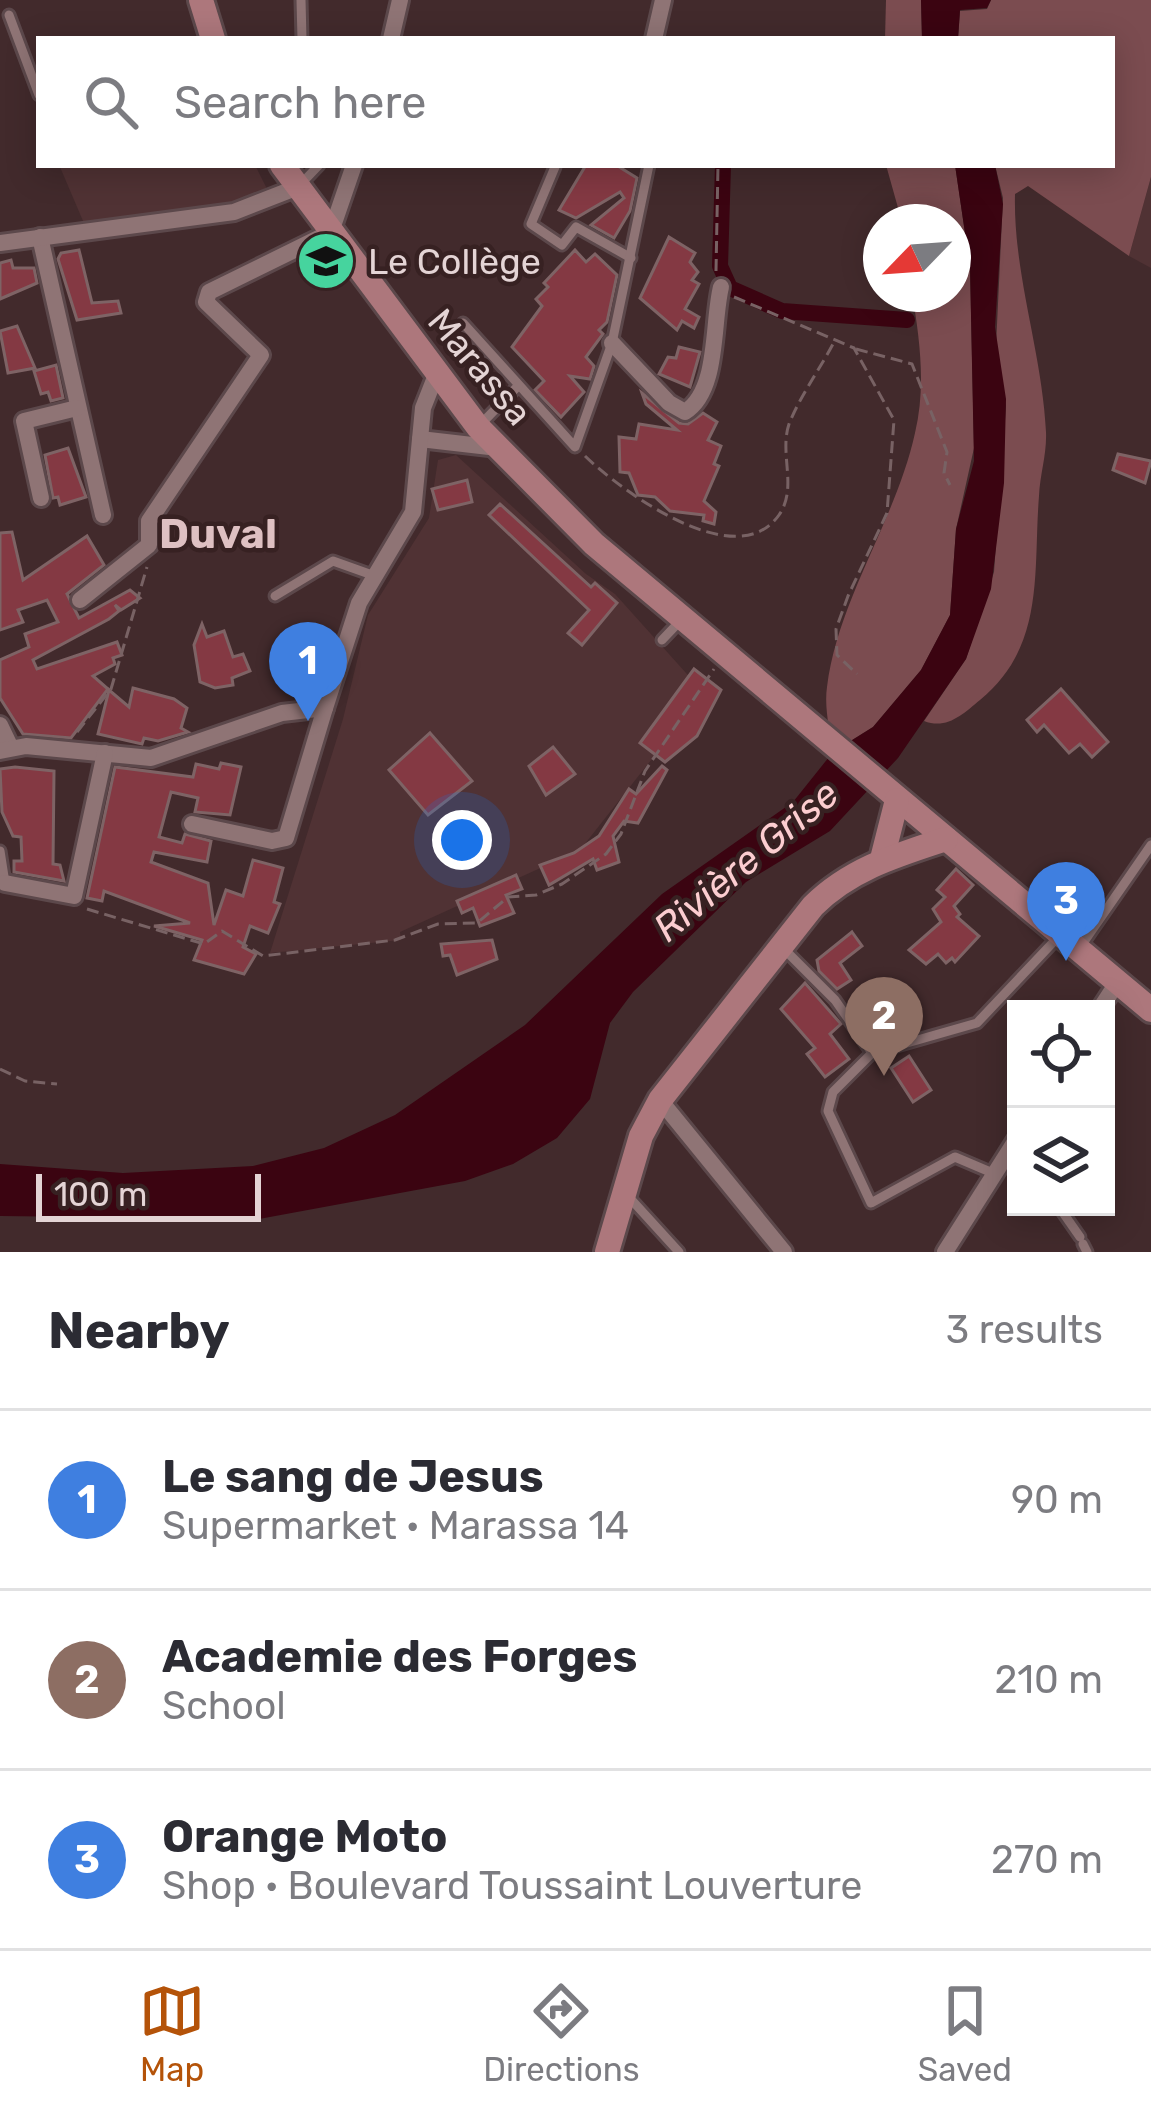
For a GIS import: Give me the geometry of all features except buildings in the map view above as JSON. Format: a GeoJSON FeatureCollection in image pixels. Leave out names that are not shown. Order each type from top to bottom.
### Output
{"type":"FeatureCollection","features":[{"type":"Feature","properties":{"kind":"main road"},"geometry":{"type":"LineString","coordinates":[[201,0],[212,36]]}},
{"type":"Feature","properties":{"kind":"main road","name":"Marassa"},"geometry":{"type":"LineString","coordinates":[[284,168],[478,427],[594,544],[1151,1010]]}},
{"type":"Feature","properties":{"kind":"main road"},"geometry":{"type":"LineString","coordinates":[[882,859],[894,797]]}},
{"type":"Feature","properties":{"kind":"main road"},"geometry":{"type":"LineString","coordinates":[[608,1252],[641,1136],[660,1100],[781,946],[832,887],[882,859],[946,839]]}},
{"type":"Feature","properties":{"kind":"street"},"geometry":{"type":"LineString","coordinates":[[392,36],[400,0]]}},
{"type":"Feature","properties":{"kind":"street"},"geometry":{"type":"LineString","coordinates":[[655,36],[663,0]]}},
{"type":"Feature","properties":{"kind":"street"},"geometry":{"type":"LineString","coordinates":[[80,600],[148,545],[149,521],[261,355],[206,302],[209,292],[331,232],[354,168]]}},
{"type":"Feature","properties":{"kind":"street"},"geometry":{"type":"LineString","coordinates":[[0,243],[234,212],[298,187]]}},
{"type":"Feature","properties":{"kind":"street"},"geometry":{"type":"LineString","coordinates":[[40,237],[103,515]]}},
{"type":"Feature","properties":{"kind":"street"},"geometry":{"type":"LineString","coordinates":[[612,343],[669,403],[686,412],[707,381],[721,287]]}},
{"type":"Feature","properties":{"kind":"street"},"geometry":{"type":"LineString","coordinates":[[193,824],[272,841],[286,838],[359,603],[413,512],[423,408],[436,375]]}},
{"type":"Feature","properties":{"kind":"street"},"geometry":{"type":"LineString","coordinates":[[40,498],[24,421],[77,408]]}},
{"type":"Feature","properties":{"kind":"street"},"geometry":{"type":"LineString","coordinates":[[420,439],[499,448]]}},
{"type":"Feature","properties":{"kind":"street"},"geometry":{"type":"LineString","coordinates":[[0,724],[5,749],[65,748],[151,758],[282,713],[325,708]]}},
{"type":"Feature","properties":{"kind":"street"},"geometry":{"type":"LineString","coordinates":[[2,885],[74,896],[105,752]]}},
{"type":"Feature","properties":{"kind":"street"},"geometry":{"type":"LineString","coordinates":[[1106,1000],[1117,983]]}},
{"type":"Feature","properties":{"kind":"street"},"geometry":{"type":"LineString","coordinates":[[660,1100],[784,1252]]}},
{"type":"Feature","properties":{"kind":"street"},"geometry":{"type":"LineString","coordinates":[[945,1252],[1007,1155]]}},
{"type":"Feature","properties":{"kind":"lane"},"geometry":{"type":"LineString","coordinates":[[301,0],[302,36]]}},
{"type":"Feature","properties":{"kind":"lane"},"geometry":{"type":"LineString","coordinates":[[9,15],[36,87]]}},
{"type":"Feature","properties":{"kind":"lane"},"geometry":{"type":"LineString","coordinates":[[298,187],[316,168]]}},
{"type":"Feature","properties":{"kind":"lane"},"geometry":{"type":"LineString","coordinates":[[555,168],[531,224],[562,245],[576,227],[631,258]]}},
{"type":"Feature","properties":{"kind":"lane"},"geometry":{"type":"LineString","coordinates":[[464,323],[575,447],[612,343],[649,168]]}},
{"type":"Feature","properties":{"kind":"lane"},"geometry":{"type":"LineString","coordinates":[[478,427],[518,386]]}},
{"type":"Feature","properties":{"kind":"lane"},"geometry":{"type":"LineString","coordinates":[[275,596],[333,561],[375,576]]}},
{"type":"Feature","properties":{"kind":"lane"},"geometry":{"type":"LineString","coordinates":[[662,640],[682,619]]}},
{"type":"Feature","properties":{"kind":"lane"},"geometry":{"type":"LineString","coordinates":[[1007,1174],[955,1156],[871,1203],[828,1112],[832,1092],[872,1054],[977,1023],[1069,943],[1151,845]]}},
{"type":"Feature","properties":{"kind":"lane"},"geometry":{"type":"LineString","coordinates":[[0,851],[2,885]]}},
{"type":"Feature","properties":{"kind":"lane"},"geometry":{"type":"LineString","coordinates":[[781,946],[835,1000],[872,1054]]}},
{"type":"Feature","properties":{"kind":"lane"},"geometry":{"type":"LineString","coordinates":[[624,1192],[679,1252]]}},
{"type":"Feature","properties":{"kind":"lane"},"geometry":{"type":"LineString","coordinates":[[1066,1216],[1083,1244]]}},
{"type":"Feature","properties":{"kind":"path"},"geometry":{"type":"LineString","coordinates":[[718,168],[716,272],[721,287],[745,306],[854,348],[912,364],[946,452],[944,473],[950,484]]}},
{"type":"Feature","properties":{"kind":"path"},"geometry":{"type":"LineString","coordinates":[[575,447],[619,488],[694,530],[737,535],[770,524],[781,513],[789,488],[788,427],[835,341]]}},
{"type":"Feature","properties":{"kind":"path"},"geometry":{"type":"LineString","coordinates":[[854,348],[894,419],[887,513],[836,629],[837,655],[857,674]]}},
{"type":"Feature","properties":{"kind":"path"},"geometry":{"type":"LineString","coordinates":[[65,748],[111,689],[141,597],[148,563],[141,551]]}},
{"type":"Feature","properties":{"kind":"path"},"geometry":{"type":"LineString","coordinates":[[74,896],[81,907],[204,944],[222,932],[263,956],[395,940],[438,924],[478,923],[508,897],[536,895],[562,884],[606,854],[631,813],[645,771],[730,658]]}},
{"type":"Feature","properties":{"kind":"path"},"geometry":{"type":"LineString","coordinates":[[0,1070],[25,1081],[57,1084]]}},
{"type":"Feature","properties":{"kind":"shaded area"},"geometry":{"type":"Polygon","coordinates":[[[886,0],[921,0],[922,36],[885,36],[886,0]]]}},
{"type":"Feature","properties":{"kind":"shaded area"},"geometry":{"type":"Polygon","coordinates":[[[991,0],[1151,0],[1151,177],[1129,256],[1028,186],[1015,194],[1018,254],[1046,432],[1032,606],[1016,656],[1001,679],[961,715],[932,723],[924,721],[966,659],[994,572],[1006,406],[996,346],[1003,198],[996,168],[1115,168],[1115,36],[958,36],[960,11],[987,9],[991,0]]]}},
{"type":"Feature","properties":{"kind":"shaded area"},"geometry":{"type":"Polygon","coordinates":[[[60,168],[256,168],[269,193],[233,208],[86,228],[60,168]]]}},
{"type":"Feature","properties":{"kind":"shaded area"},"geometry":{"type":"Polygon","coordinates":[[[887,168],[955,168],[961,204],[897,204],[887,168]]]}},
{"type":"Feature","properties":{"kind":"shaded area"},"geometry":{"type":"Polygon","coordinates":[[[1151,177],[1151,268],[1129,256],[1151,177]]]}},
{"type":"Feature","properties":{"kind":"shaded area"},"geometry":{"type":"Polygon","coordinates":[[[915,312],[971,312],[974,448],[956,529],[950,615],[921,670],[873,727],[833,752],[826,703],[833,654],[906,465],[920,399],[915,312]]]}},
{"type":"Feature","properties":{"kind":"shaded area"},"geometry":{"type":"Polygon","coordinates":[[[456,455],[586,574],[615,594],[704,693],[580,850],[400,932],[401,940],[270,953],[343,719],[368,615],[429,518],[438,460],[456,455]]]}},
{"type":"Feature","properties":{"kind":"water"},"geometry":{"type":"Polygon","coordinates":[[[921,0],[991,0],[987,8],[960,10],[958,36],[922,36],[921,0]]]}},
{"type":"Feature","properties":{"kind":"water","name":"Rivière Grise"},"geometry":{"type":"Polygon","coordinates":[[[955,168],[996,168],[1003,204],[995,327],[1006,399],[1004,483],[991,589],[966,659],[898,758],[830,831],[746,882],[633,992],[610,1023],[590,1099],[557,1138],[513,1164],[465,1181],[259,1219],[0,1216],[0,1164],[123,1173],[253,1166],[324,1148],[395,1115],[525,1025],[662,894],[793,802],[833,752],[873,727],[921,670],[950,615],[956,529],[974,461],[971,204],[961,204],[955,168]]]}},
{"type":"Feature","properties":{"kind":"waterway"},"geometry":{"type":"LineString","coordinates":[[723,168],[720,266],[730,288],[782,311],[907,320]]}},
{"type":"Feature","properties":{"kind":"place","name":"Le Collège"},"geometry":{"type":"Point","coordinates":[326,261]}},
{"type":"Feature","properties":{"kind":"place","name":"Le sang de Jesus"},"geometry":{"type":"Point","coordinates":[308,721]}},
{"type":"Feature","properties":{"kind":"place","name":"Orange Moto"},"geometry":{"type":"Point","coordinates":[1066,961]}},
{"type":"Feature","properties":{"kind":"place","name":"Academie des Forges"},"geometry":{"type":"Point","coordinates":[884,1076]}},
{"type":"Feature","properties":{"kind":"district","name":"Duval"},"geometry":{"type":"Point","coordinates":[218,534]}}]}
